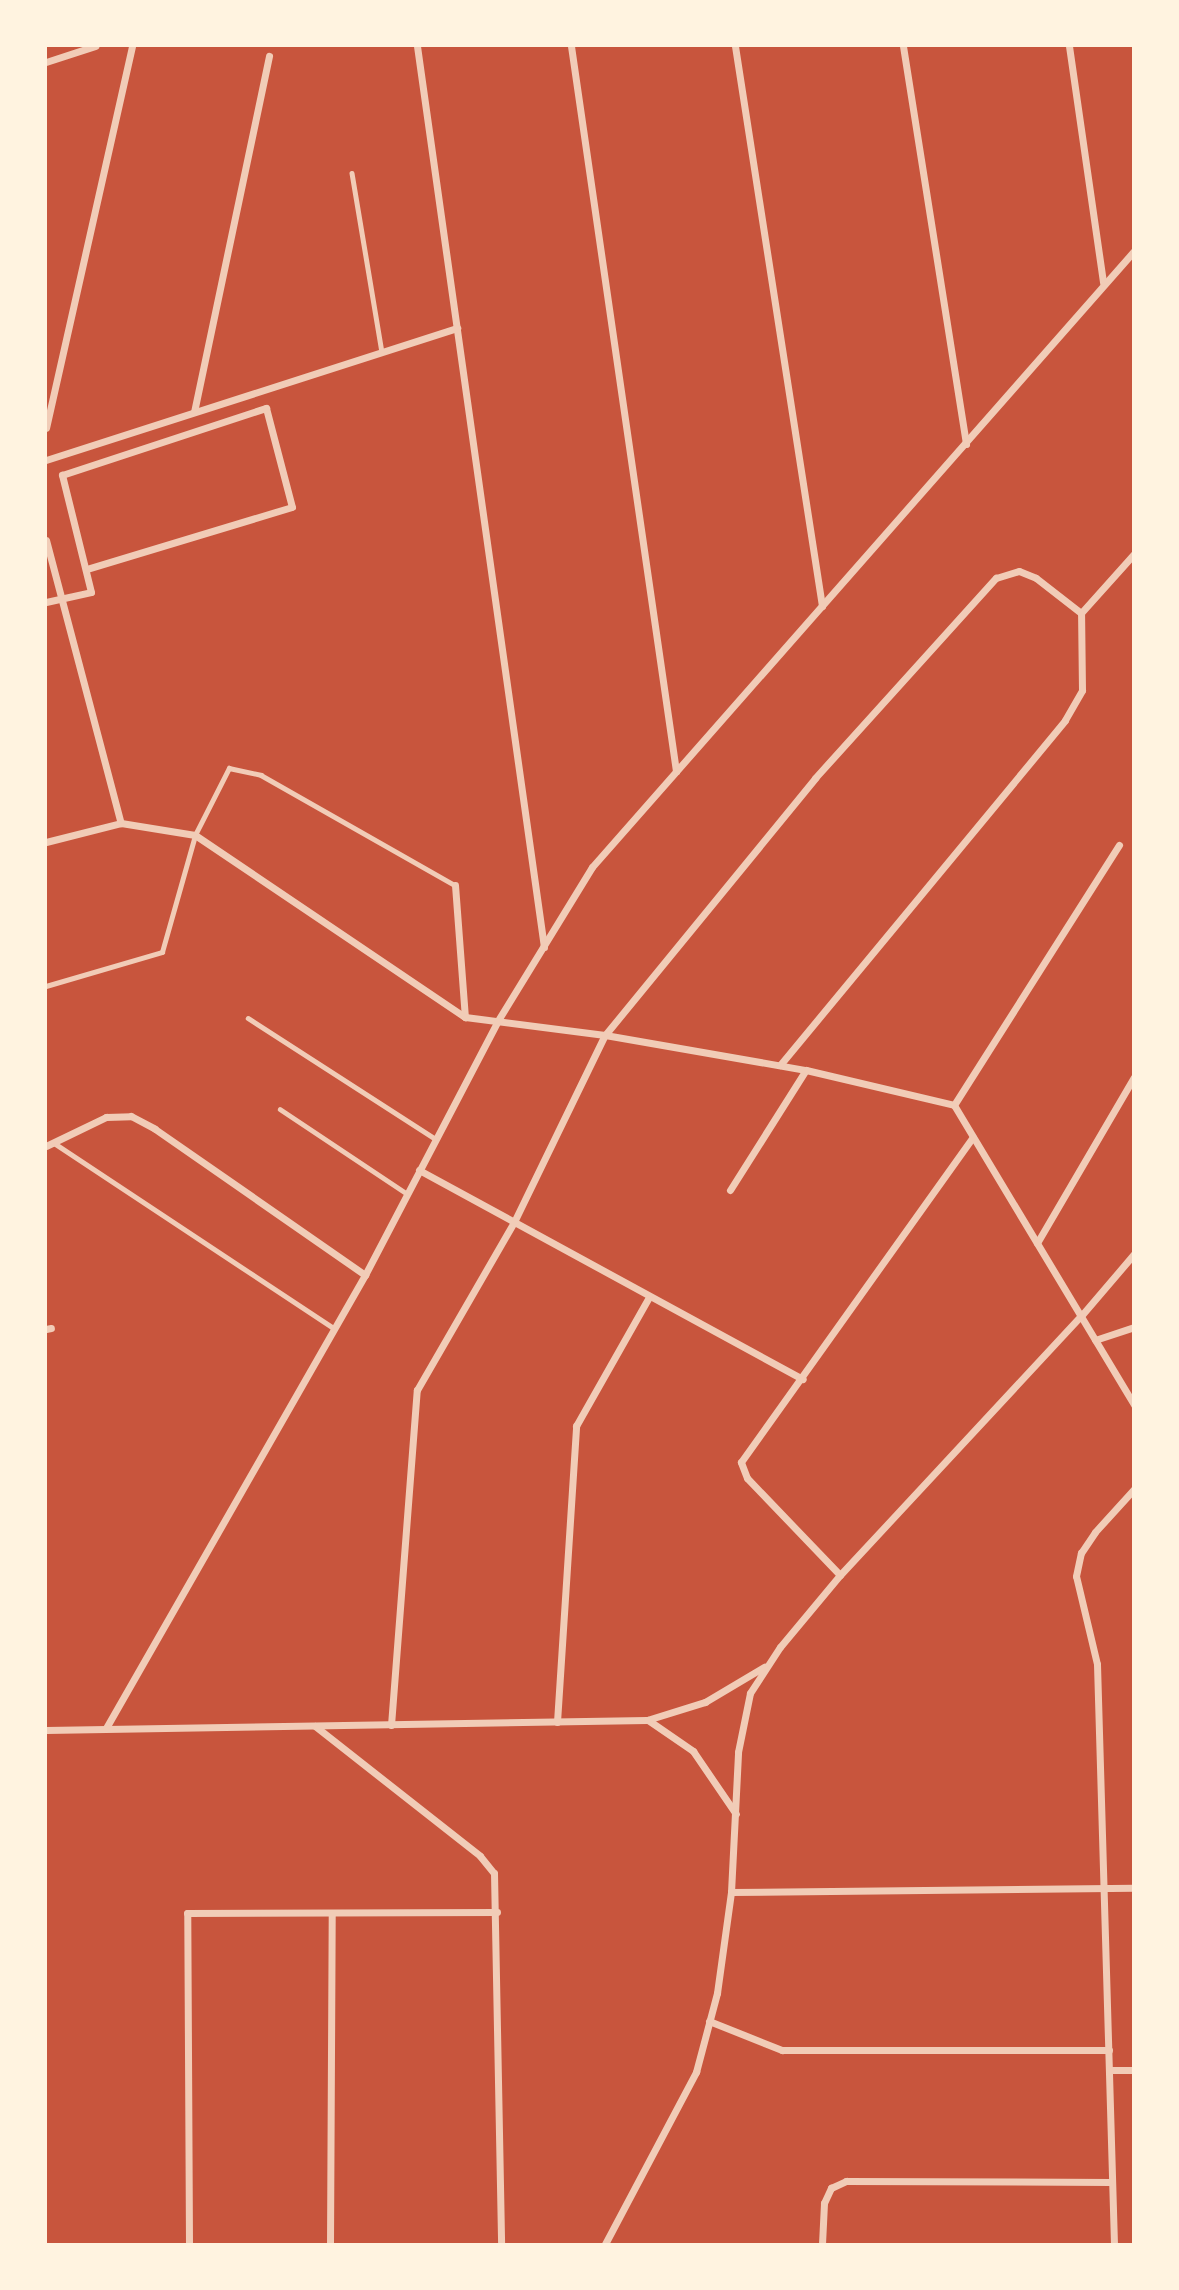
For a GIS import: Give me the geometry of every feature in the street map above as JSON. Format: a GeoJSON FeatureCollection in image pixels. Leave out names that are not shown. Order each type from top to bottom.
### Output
{"type":"FeatureCollection","features":[{"type":"Feature","properties":{"kind":"street"},"geometry":{"type":"LineString","coordinates":[[46,62],[95,46]]}},
{"type":"Feature","properties":{"kind":"street"},"geometry":{"type":"LineString","coordinates":[[46,428],[132,46]]}},
{"type":"Feature","properties":{"kind":"street"},"geometry":{"type":"LineString","coordinates":[[417,46],[544,948]]}},
{"type":"Feature","properties":{"kind":"street"},"geometry":{"type":"LineString","coordinates":[[570,46],[676,771]]}},
{"type":"Feature","properties":{"kind":"street"},"geometry":{"type":"LineString","coordinates":[[735,46],[822,606]]}},
{"type":"Feature","properties":{"kind":"street"},"geometry":{"type":"LineString","coordinates":[[903,46],[966,444]]}},
{"type":"Feature","properties":{"kind":"street"},"geometry":{"type":"LineString","coordinates":[[1069,46],[1103,283]]}},
{"type":"Feature","properties":{"kind":"street"},"geometry":{"type":"LineString","coordinates":[[194,412],[269,56]]}},
{"type":"Feature","properties":{"kind":"street"},"geometry":{"type":"LineString","coordinates":[[106,1728],[365,1275],[497,1022],[592,867],[1133,251]]}},
{"type":"Feature","properties":{"kind":"street"},"geometry":{"type":"LineString","coordinates":[[46,460],[457,328]]}},
{"type":"Feature","properties":{"kind":"street"},"geometry":{"type":"LineString","coordinates":[[46,603],[60,597],[91,592],[62,475],[267,408],[292,507],[87,569]]}},
{"type":"Feature","properties":{"kind":"street"},"geometry":{"type":"LineString","coordinates":[[46,540],[121,823]]}},
{"type":"Feature","properties":{"kind":"street"},"geometry":{"type":"LineString","coordinates":[[780,1065],[1065,720],[1082,690],[1081,613],[1133,554]]}},
{"type":"Feature","properties":{"kind":"street"},"geometry":{"type":"LineString","coordinates":[[391,1725],[417,1390],[514,1222],[605,1035],[815,778],[996,578],[1019,571],[1036,578],[1081,613]]}},
{"type":"Feature","properties":{"kind":"street"},"geometry":{"type":"LineString","coordinates":[[46,842],[121,823],[195,835],[465,1017],[605,1035],[780,1065],[954,1105],[1133,1405]]}},
{"type":"Feature","properties":{"kind":"street"},"geometry":{"type":"LineString","coordinates":[[954,1105],[1119,845]]}},
{"type":"Feature","properties":{"kind":"street"},"geometry":{"type":"LineString","coordinates":[[454,885],[465,1017]]}},
{"type":"Feature","properties":{"kind":"street"},"geometry":{"type":"LineString","coordinates":[[730,1190],[806,1070]]}},
{"type":"Feature","properties":{"kind":"street"},"geometry":{"type":"LineString","coordinates":[[1037,1243],[1133,1077]]}},
{"type":"Feature","properties":{"kind":"street"},"geometry":{"type":"LineString","coordinates":[[46,1146],[106,1117],[131,1116],[155,1129],[365,1275]]}},
{"type":"Feature","properties":{"kind":"street"},"geometry":{"type":"LineString","coordinates":[[840,1576],[747,1478],[741,1462],[973,1137]]}},
{"type":"Feature","properties":{"kind":"street"},"geometry":{"type":"LineString","coordinates":[[419,1170],[649,1297],[803,1378]]}},
{"type":"Feature","properties":{"kind":"street"},"geometry":{"type":"LineString","coordinates":[[605,2245],[680,2107],[696,2072],[717,1993],[731,1892],[737,1815],[738,1752],[750,1693],[768,1665],[840,1576],[1081,1316],[1133,1254]]}},
{"type":"Feature","properties":{"kind":"street"},"geometry":{"type":"LineString","coordinates":[[557,1722],[576,1426],[649,1297]]}},
{"type":"Feature","properties":{"kind":"street"},"geometry":{"type":"LineString","coordinates":[[1095,1340],[1133,1327]]}},
{"type":"Feature","properties":{"kind":"street"},"geometry":{"type":"LineString","coordinates":[[1114,2245],[1097,1664],[1076,1576],[1082,1553],[1095,1532],[1133,1489]]}},
{"type":"Feature","properties":{"kind":"street"},"geometry":{"type":"LineString","coordinates":[[46,1730],[647,1720],[705,1702],[768,1665]]}},
{"type":"Feature","properties":{"kind":"street"},"geometry":{"type":"LineString","coordinates":[[647,1720],[693,1751],[737,1815]]}},
{"type":"Feature","properties":{"kind":"street"},"geometry":{"type":"LineString","coordinates":[[315,1726],[481,1856],[494,1873],[497,1912],[500,2245]]}},
{"type":"Feature","properties":{"kind":"street"},"geometry":{"type":"LineString","coordinates":[[731,1892],[1133,1888]]}},
{"type":"Feature","properties":{"kind":"street"},"geometry":{"type":"LineString","coordinates":[[189,2245],[187,1913],[497,1912]]}},
{"type":"Feature","properties":{"kind":"street"},"geometry":{"type":"LineString","coordinates":[[330,2245],[332,1914]]}},
{"type":"Feature","properties":{"kind":"street"},"geometry":{"type":"LineString","coordinates":[[709,2021],[782,2050],[1109,2050]]}},
{"type":"Feature","properties":{"kind":"street"},"geometry":{"type":"LineString","coordinates":[[1110,2070],[1133,2070]]}},
{"type":"Feature","properties":{"kind":"street"},"geometry":{"type":"LineString","coordinates":[[822,2245],[824,2203],[831,2188],[846,2181],[1111,2182]]}},
{"type":"Feature","properties":{"kind":"lane"},"geometry":{"type":"LineString","coordinates":[[352,173],[382,352]]}},
{"type":"Feature","properties":{"kind":"lane"},"geometry":{"type":"LineString","coordinates":[[46,986],[162,952],[195,835],[229,768],[261,775],[454,885]]}},
{"type":"Feature","properties":{"kind":"lane"},"geometry":{"type":"LineString","coordinates":[[248,1018],[436,1139]]}},
{"type":"Feature","properties":{"kind":"lane"},"geometry":{"type":"LineString","coordinates":[[280,1110],[407,1193]]}},
{"type":"Feature","properties":{"kind":"lane"},"geometry":{"type":"LineString","coordinates":[[54,1143],[334,1328]]}}]}
